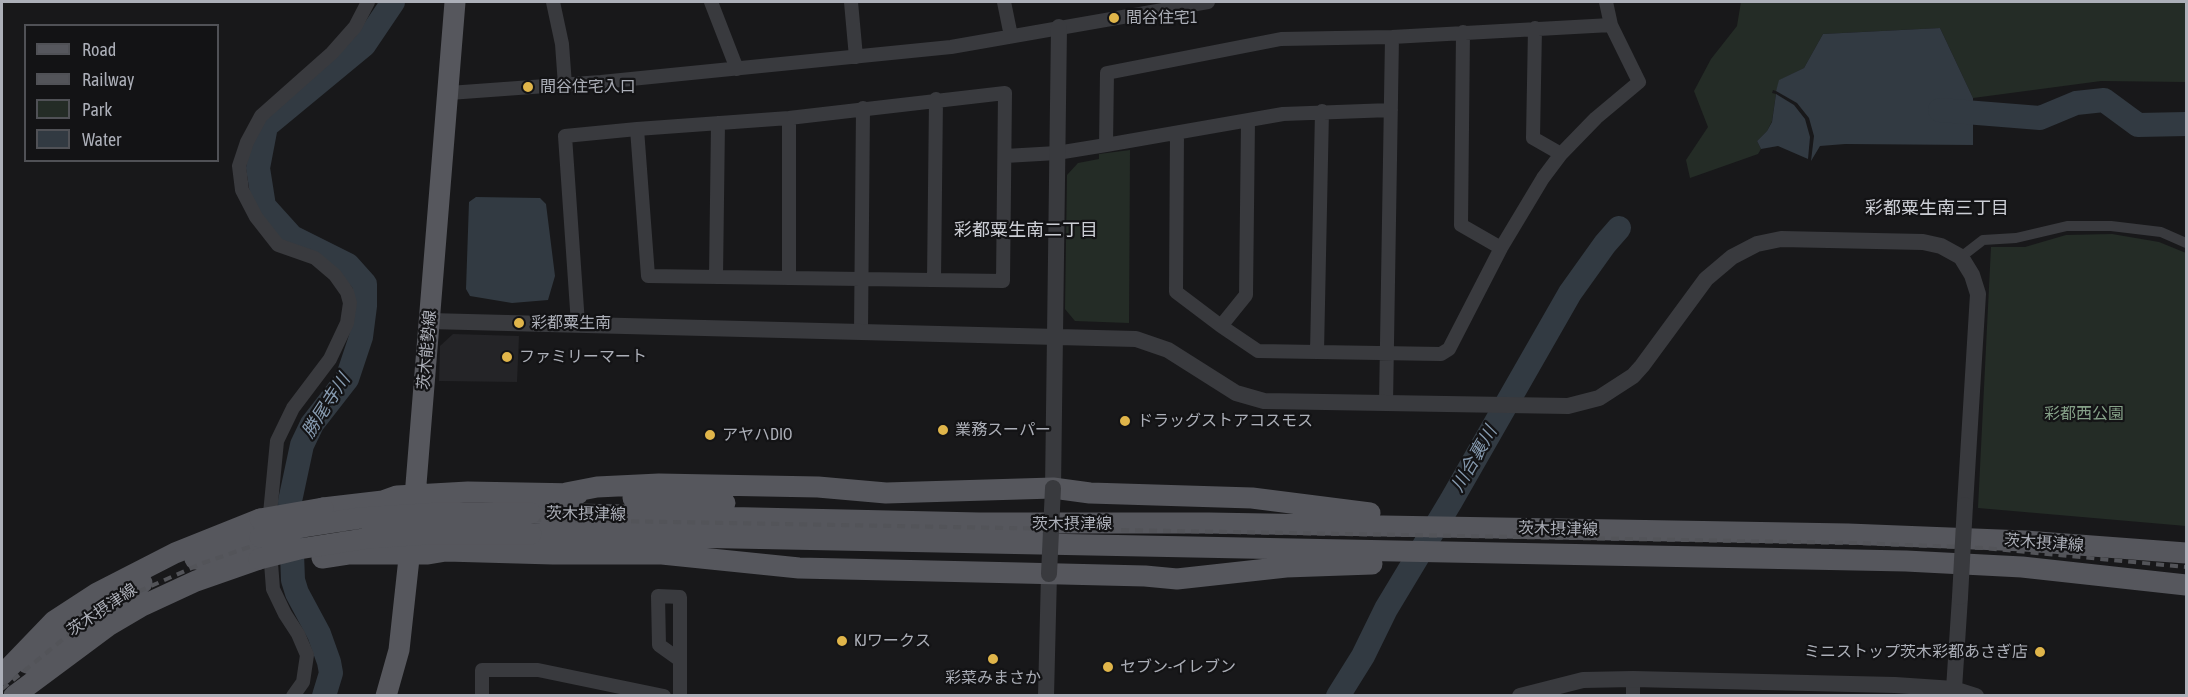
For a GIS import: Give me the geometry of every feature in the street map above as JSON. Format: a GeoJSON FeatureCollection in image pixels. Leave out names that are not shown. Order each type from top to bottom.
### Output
{"type":"FeatureCollection","features":[{"type":"Feature","properties":{"kind":"main road","name":"茨木能勢線"},"geometry":{"type":"LineString","coordinates":[[386,696],[399,650],[416,495],[455,2]]}},
{"type":"Feature","properties":{"kind":"main road"},"geometry":{"type":"LineString","coordinates":[[566,493],[597,488],[659,484],[818,486],[886,493],[1053,488],[1090,493],[1265,499],[1336,510],[1381,520]]}},
{"type":"Feature","properties":{"kind":"main road"},"geometry":{"type":"LineString","coordinates":[[2,667],[54,621],[118,580],[175,553],[323,508],[416,495],[491,491],[566,493],[719,502],[1083,517],[1135,523]]}},
{"type":"Feature","properties":{"kind":"main road","name":"茨木摂津線"},"geometry":{"type":"LineString","coordinates":[[2,684],[68,632],[134,588],[260,528],[302,527],[370,517],[449,513],[531,523],[1365,557],[1492,558],[1583,554],[1916,561],[2022,567],[2187,585]]}},
{"type":"Feature","properties":{"kind":"main road","name":"茨木摂津線"},"geometry":{"type":"LineString","coordinates":[[14,696],[108,626],[142,606],[215,573],[259,566],[322,545],[378,537],[446,534],[531,523],[1105,524],[1381,520],[1464,527],[1936,537],[2187,553]]}},
{"type":"Feature","properties":{"kind":"main road"},"geometry":{"type":"LineString","coordinates":[[32,696],[71,667],[138,624],[259,566],[358,554],[470,551],[662,554],[1034,551],[1125,549],[1134,546]]}},
{"type":"Feature","properties":{"kind":"main road"},"geometry":{"type":"LineString","coordinates":[[662,554],[799,568],[1145,576],[1177,579],[1365,557]]}},
{"type":"Feature","properties":{"kind":"main road"},"geometry":{"type":"LineString","coordinates":[[2,675],[30,644]]}},
{"type":"Feature","properties":{"kind":"street"},"geometry":{"type":"LineString","coordinates":[[293,696],[303,682],[307,655],[295,628],[279,603],[272,584],[269,506],[276,446],[288,419],[330,358],[347,323],[350,303],[347,292],[335,275],[315,258],[278,245],[256,217],[242,190],[239,166],[247,142],[261,116],[332,52],[355,27],[369,2]]}},
{"type":"Feature","properties":{"kind":"street"},"geometry":{"type":"LineString","coordinates":[[553,2],[562,44],[565,85]]}},
{"type":"Feature","properties":{"kind":"street"},"geometry":{"type":"LineString","coordinates":[[711,2],[737,69]]}},
{"type":"Feature","properties":{"kind":"street"},"geometry":{"type":"LineString","coordinates":[[851,2],[856,57]]}},
{"type":"Feature","properties":{"kind":"street"},"geometry":{"type":"LineString","coordinates":[[1004,2],[1011,36]]}},
{"type":"Feature","properties":{"kind":"street"},"geometry":{"type":"LineString","coordinates":[[449,93],[565,85],[951,47],[1208,2]]}},
{"type":"Feature","properties":{"kind":"street"},"geometry":{"type":"LineString","coordinates":[[1177,133],[1176,292],[1257,351],[1438,355],[1449,349],[1501,248],[1543,178],[1561,154],[1596,118],[1639,82],[1611,25],[1606,2]]}},
{"type":"Feature","properties":{"kind":"street"},"geometry":{"type":"LineString","coordinates":[[1106,145],[1107,73],[1281,39],[1392,37],[1611,25]]}},
{"type":"Feature","properties":{"kind":"street"},"geometry":{"type":"LineString","coordinates":[[1046,696],[1053,488],[1053,335],[1059,27]]}},
{"type":"Feature","properties":{"kind":"street"},"geometry":{"type":"LineString","coordinates":[[1535,28],[1533,138],[1561,154]]}},
{"type":"Feature","properties":{"kind":"street"},"geometry":{"type":"LineString","coordinates":[[1463,32],[1461,225],[1501,248]]}},
{"type":"Feature","properties":{"kind":"street"},"geometry":{"type":"LineString","coordinates":[[1386,404],[1392,37]]}},
{"type":"Feature","properties":{"kind":"street"},"geometry":{"type":"LineString","coordinates":[[578,324],[565,136],[637,129],[789,118],[936,99],[1005,93],[1003,281],[648,276],[637,129]]}},
{"type":"Feature","properties":{"kind":"street"},"geometry":{"type":"LineString","coordinates":[[934,280],[936,99]]}},
{"type":"Feature","properties":{"kind":"street"},"geometry":{"type":"LineString","coordinates":[[861,330],[863,108]]}},
{"type":"Feature","properties":{"kind":"street"},"geometry":{"type":"LineString","coordinates":[[1005,156],[1057,153],[1283,114],[1391,110]]}},
{"type":"Feature","properties":{"kind":"street"},"geometry":{"type":"LineString","coordinates":[[1317,352],[1322,111]]}},
{"type":"Feature","properties":{"kind":"street"},"geometry":{"type":"LineString","coordinates":[[789,118],[789,278]]}},
{"type":"Feature","properties":{"kind":"street"},"geometry":{"type":"LineString","coordinates":[[1221,326],[1246,295],[1248,121]]}},
{"type":"Feature","properties":{"kind":"street"},"geometry":{"type":"LineString","coordinates":[[716,277],[718,123]]}},
{"type":"Feature","properties":{"kind":"street"},"geometry":{"type":"LineString","coordinates":[[1961,257],[1983,240],[2016,238],[2067,226],[2111,226],[2161,232],[2187,243]]}},
{"type":"Feature","properties":{"kind":"street"},"geometry":{"type":"LineString","coordinates":[[429,321],[861,330],[1136,339],[1168,350],[1236,393],[1264,401],[1568,406],[1599,398],[1626,382],[1642,366],[1706,279],[1732,257],[1757,244],[1781,239],[1923,242],[1941,246],[1961,257],[1972,274],[1978,294],[1954,689]]}},
{"type":"Feature","properties":{"kind":"street"},"geometry":{"type":"LineString","coordinates":[[680,660],[680,696]]}},
{"type":"Feature","properties":{"kind":"street"},"geometry":{"type":"LineString","coordinates":[[482,696],[482,670],[538,670],[664,696]]}},
{"type":"Feature","properties":{"kind":"street"},"geometry":{"type":"LineString","coordinates":[[1520,696],[1583,680],[1633,687],[1876,684],[1954,689],[1976,696]]}},
{"type":"Feature","properties":{"kind":"shaded area"},"geometry":{"type":"Polygon","coordinates":[[[453,334],[519,336],[517,382],[439,381],[440,346],[453,334]]]}},
{"type":"Feature","properties":{"kind":"green space"},"geometry":{"type":"Polygon","coordinates":[[[1741,2],[2186,2],[2186,82],[2101,81],[1973,98],[1940,28],[1823,34],[1804,68],[1780,80],[1776,91],[1773,90],[1772,93],[1776,94],[1772,121],[1767,131],[1757,141],[1761,149],[1758,154],[1690,178],[1686,160],[1708,127],[1694,91],[1711,59],[1737,26],[1741,2]]]}},
{"type":"Feature","properties":{"kind":"green space"},"geometry":{"type":"Polygon","coordinates":[[[1130,150],[1129,323],[1075,321],[1065,309],[1067,175],[1078,163],[1099,159],[1099,154],[1130,150]]]}},
{"type":"Feature","properties":{"kind":"green space","name":"彩都西公園"},"geometry":{"type":"Polygon","coordinates":[[[2112,234],[2159,242],[2186,253],[2186,526],[1978,508],[1991,247],[2025,247],[2066,235],[2112,234]]]}},
{"type":"Feature","properties":{"kind":"water"},"geometry":{"type":"Polygon","coordinates":[[[1940,28],[1973,98],[1973,145],[1845,144],[1820,146],[1811,161],[1814,136],[1809,118],[1797,103],[1776,91],[1779,80],[1804,68],[1823,34],[1940,28]]]}},
{"type":"Feature","properties":{"kind":"water"},"geometry":{"type":"Polygon","coordinates":[[[1776,94],[1794,105],[1805,119],[1810,137],[1808,159],[1778,146],[1761,149],[1757,141],[1772,122],[1776,94]]]}},
{"type":"Feature","properties":{"kind":"water"},"geometry":{"type":"Polygon","coordinates":[[[476,197],[540,198],[546,204],[555,276],[548,300],[512,303],[470,296],[466,289],[469,202],[476,197]]]}},
{"type":"Feature","properties":{"kind":"waterway","name":"勝尾寺川"},"geometry":{"type":"LineString","coordinates":[[324,696],[331,673],[319,634],[297,593],[293,580],[290,501],[302,445],[312,424],[347,379],[361,337],[365,284],[348,265],[292,237],[264,206],[258,168],[266,126],[364,45],[393,2]]}},
{"type":"Feature","properties":{"kind":"waterway","name":"川合裏川"},"geometry":{"type":"LineString","coordinates":[[1940,110],[2040,118],[2076,103],[2104,100],[2138,125],[2186,124]]}},
{"type":"Feature","properties":{"kind":"waterway","name":"川合裏川"},"geometry":{"type":"LineString","coordinates":[[1338,696],[1363,656],[1386,609],[1451,501],[1570,293],[1619,228]]}},
{"type":"Feature","properties":{"kind":"railway"},"geometry":{"type":"LineString","coordinates":[[2,689],[67,636],[99,615],[133,594],[203,563],[258,544],[295,535],[352,526],[413,521],[492,519],[1855,543],[1984,548],[2186,567]]}},
{"type":"Feature","properties":{"kind":"place","name":"間谷住宅1"},"geometry":{"type":"Point","coordinates":[1114,18]}},
{"type":"Feature","properties":{"kind":"place","name":"間谷住宅入口"},"geometry":{"type":"Point","coordinates":[528,87]}},
{"type":"Feature","properties":{"kind":"place","name":"彩都粟生南"},"geometry":{"type":"Point","coordinates":[519,323]}},
{"type":"Feature","properties":{"kind":"place","name":"ファミリーマート"},"geometry":{"type":"Point","coordinates":[507,357]}},
{"type":"Feature","properties":{"kind":"place","name":"ドラッグストアコスモス"},"geometry":{"type":"Point","coordinates":[1125,421]}},
{"type":"Feature","properties":{"kind":"place","name":"業務スーパー"},"geometry":{"type":"Point","coordinates":[943,430]}},
{"type":"Feature","properties":{"kind":"place","name":"アヤハDIO"},"geometry":{"type":"Point","coordinates":[710,435]}},
{"type":"Feature","properties":{"kind":"place","name":"KJワークス"},"geometry":{"type":"Point","coordinates":[842,641]}},
{"type":"Feature","properties":{"kind":"place","name":"ミニストップ茨木彩都あさぎ店"},"geometry":{"type":"Point","coordinates":[2040,652]}},
{"type":"Feature","properties":{"kind":"place","name":"彩菜みまさか"},"geometry":{"type":"Point","coordinates":[993,659]}},
{"type":"Feature","properties":{"kind":"place","name":"セブン-イレブン"},"geometry":{"type":"Point","coordinates":[1108,667]}},
{"type":"Feature","properties":{"kind":"district","name":"彩都粟生南三丁目"},"geometry":{"type":"Point","coordinates":[1937,208]}},
{"type":"Feature","properties":{"kind":"district","name":"彩都粟生南二丁目"},"geometry":{"type":"Point","coordinates":[1026,230]}}]}
